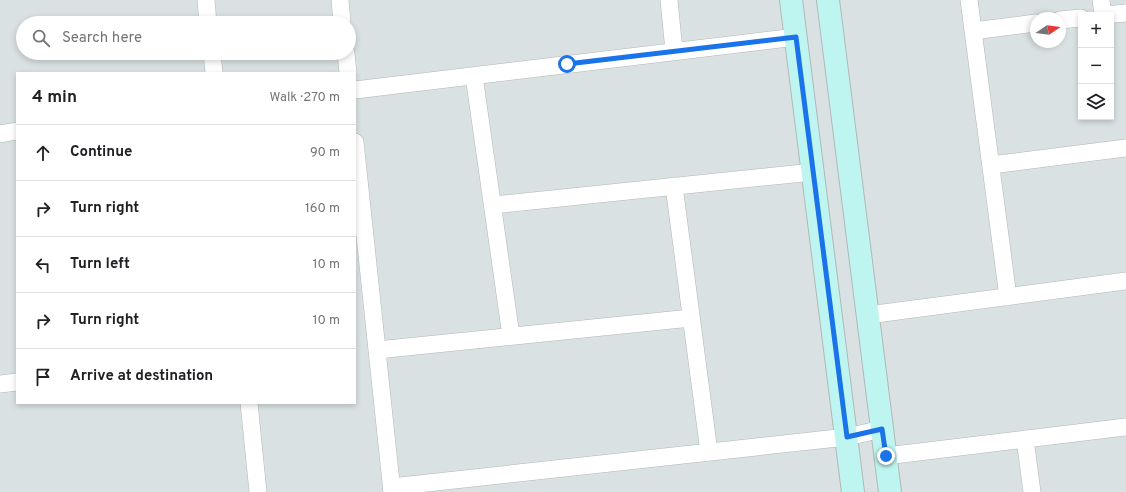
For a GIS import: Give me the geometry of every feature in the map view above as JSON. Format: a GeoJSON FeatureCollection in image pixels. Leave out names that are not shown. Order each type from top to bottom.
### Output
{"type":"FeatureCollection","features":[{"type":"Feature","properties":{"kind":"street"},"geometry":{"type":"LineString","coordinates":[[206,0],[207,16]]}},
{"type":"Feature","properties":{"kind":"street"},"geometry":{"type":"LineString","coordinates":[[340,0],[341,16]]}},
{"type":"Feature","properties":{"kind":"street"},"geometry":{"type":"LineString","coordinates":[[668,0],[674,51]]}},
{"type":"Feature","properties":{"kind":"street"},"geometry":{"type":"LineString","coordinates":[[791,0],[853,492]]}},
{"type":"Feature","properties":{"kind":"street"},"geometry":{"type":"LineString","coordinates":[[828,0],[890,492]]}},
{"type":"Feature","properties":{"kind":"street"},"geometry":{"type":"LineString","coordinates":[[969,0],[1008,297]]}},
{"type":"Feature","properties":{"kind":"street"},"geometry":{"type":"LineString","coordinates":[[1101,0],[1103,12]]}},
{"type":"Feature","properties":{"kind":"street"},"geometry":{"type":"LineString","coordinates":[[1114,14],[1126,12]]}},
{"type":"Feature","properties":{"kind":"street"},"geometry":{"type":"LineString","coordinates":[[1066,19],[1078,18]]}},
{"type":"Feature","properties":{"kind":"street"},"geometry":{"type":"LineString","coordinates":[[973,31],[1030,24]]}},
{"type":"Feature","properties":{"kind":"street"},"geometry":{"type":"LineString","coordinates":[[356,90],[796,37]]}},
{"type":"Feature","properties":{"kind":"street"},"geometry":{"type":"LineString","coordinates":[[213,60],[214,72]]}},
{"type":"Feature","properties":{"kind":"street"},"geometry":{"type":"LineString","coordinates":[[347,60],[348,72]]}},
{"type":"Feature","properties":{"kind":"street"},"geometry":{"type":"LineString","coordinates":[[474,76],[511,336]]}},
{"type":"Feature","properties":{"kind":"street"},"geometry":{"type":"LineString","coordinates":[[0,134],[16,132]]}},
{"type":"Feature","properties":{"kind":"street"},"geometry":{"type":"LineString","coordinates":[[991,165],[1126,148]]}},
{"type":"Feature","properties":{"kind":"street"},"geometry":{"type":"LineString","coordinates":[[356,162],[359,222],[377,350],[392,489],[847,437],[882,429]]}},
{"type":"Feature","properties":{"kind":"street"},"geometry":{"type":"LineString","coordinates":[[493,206],[813,172]]}},
{"type":"Feature","properties":{"kind":"street"},"geometry":{"type":"LineString","coordinates":[[674,186],[709,452]]}},
{"type":"Feature","properties":{"kind":"street"},"geometry":{"type":"LineString","coordinates":[[868,315],[1126,281]]}},
{"type":"Feature","properties":{"kind":"street"},"geometry":{"type":"LineString","coordinates":[[377,350],[691,318]]}},
{"type":"Feature","properties":{"kind":"street"},"geometry":{"type":"LineString","coordinates":[[0,384],[16,382]]}},
{"type":"Feature","properties":{"kind":"street"},"geometry":{"type":"LineString","coordinates":[[249,404],[258,492]]}},
{"type":"Feature","properties":{"kind":"street"},"geometry":{"type":"LineString","coordinates":[[886,456],[1126,426]]}},
{"type":"Feature","properties":{"kind":"street"},"geometry":{"type":"LineString","coordinates":[[1025,439],[1032,492]]}},
{"type":"Feature","properties":{"kind":"route"},"geometry":{"type":"LineString","coordinates":[[567,64],[796,37],[847,437],[882,429],[886,456]]}}]}
